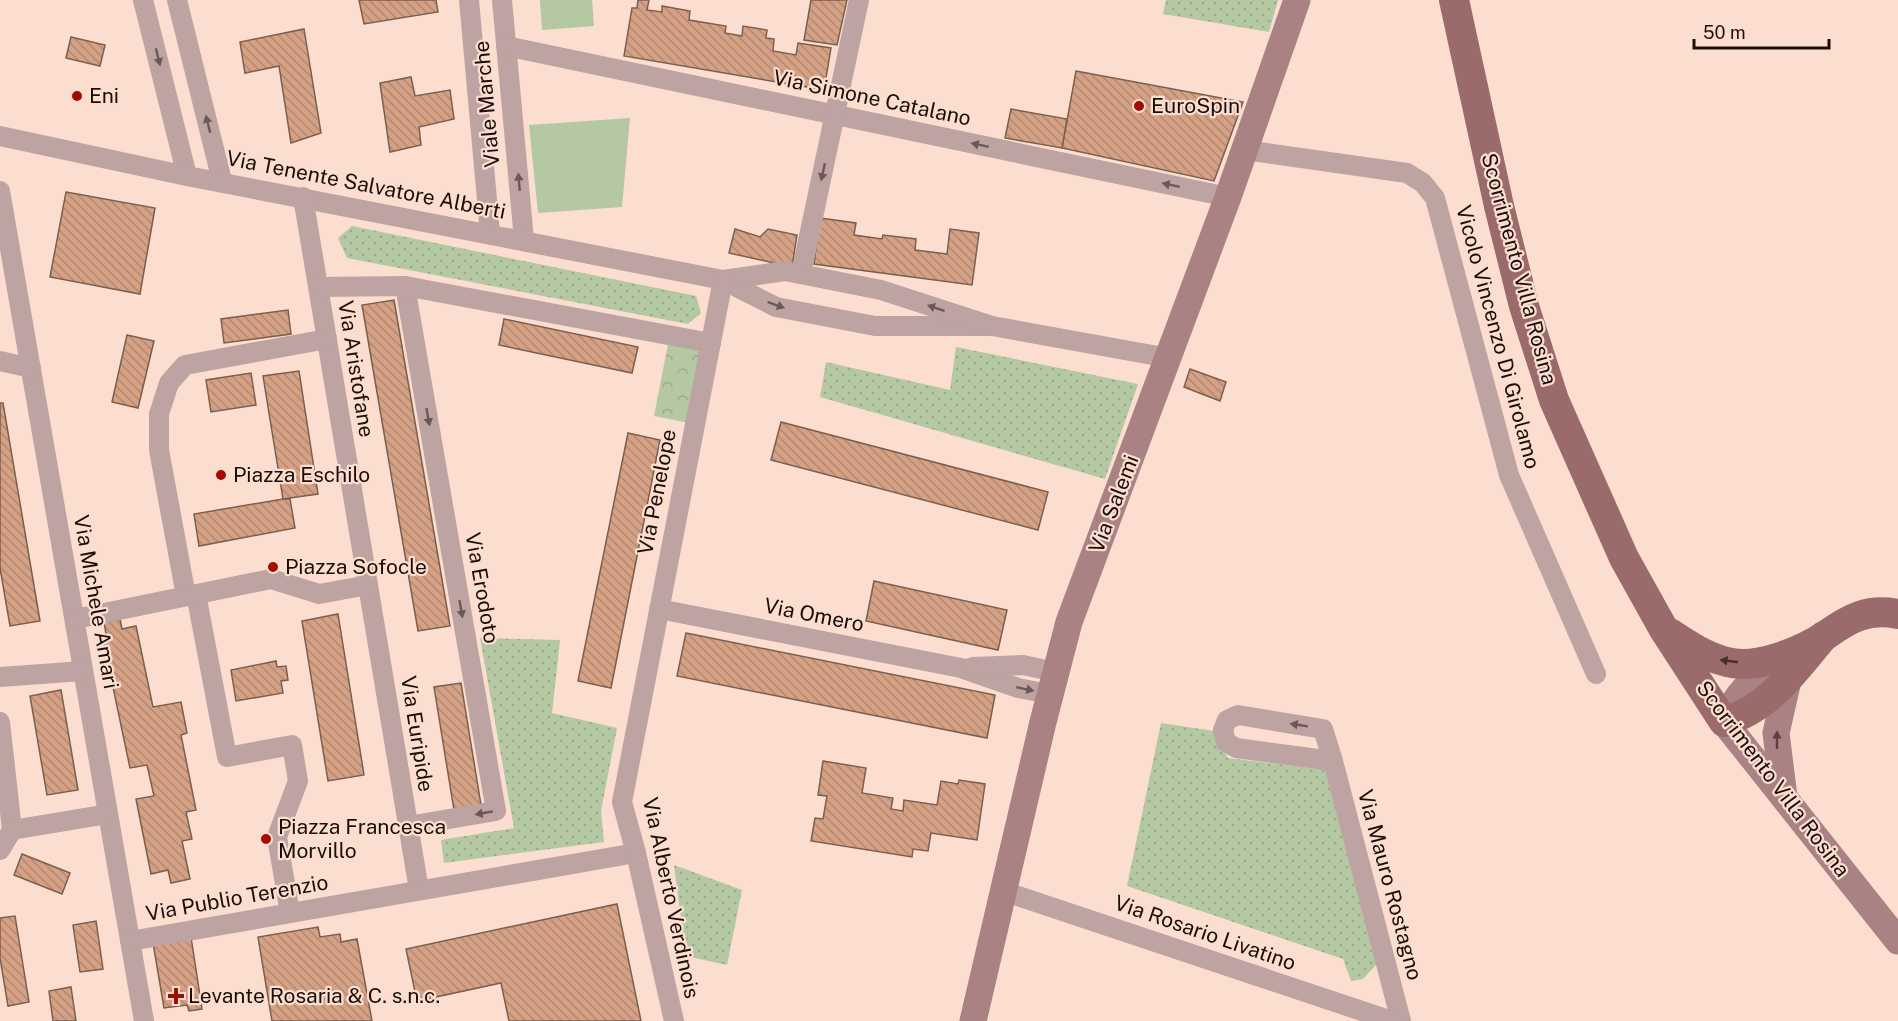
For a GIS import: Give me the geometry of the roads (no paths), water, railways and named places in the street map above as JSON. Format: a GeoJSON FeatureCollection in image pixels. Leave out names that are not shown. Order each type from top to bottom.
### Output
{"type":"FeatureCollection","features":[{"type":"Feature","properties":{"kind":"main road","name":"Scorrimento Villa Rosina"},"geometry":{"type":"LineString","coordinates":[[1454,0],[1504,228],[1524,306],[1554,400],[1624,558],[1663,628],[1724,722]]}},
{"type":"Feature","properties":{"kind":"main road"},"geometry":{"type":"LineString","coordinates":[[1724,722],[1754,709],[1770,698],[1782,668],[1844,621],[1862,615],[1887,612],[1898,614]]}},
{"type":"Feature","properties":{"kind":"main road"},"geometry":{"type":"LineString","coordinates":[[1663,628],[1703,654],[1730,663],[1782,668]]}},
{"type":"Feature","properties":{"kind":"street"},"geometry":{"type":"LineString","coordinates":[[143,0],[187,176]]}},
{"type":"Feature","properties":{"kind":"street"},"geometry":{"type":"LineString","coordinates":[[177,0],[222,181]]}},
{"type":"Feature","properties":{"kind":"street","name":"Viale Marche"},"geometry":{"type":"LineString","coordinates":[[468,0],[490,233]]}},
{"type":"Feature","properties":{"kind":"street","name":"Viale Marche"},"geometry":{"type":"LineString","coordinates":[[502,0],[524,240]]}},
{"type":"Feature","properties":{"kind":"street"},"geometry":{"type":"LineString","coordinates":[[801,274],[859,0]]}},
{"type":"Feature","properties":{"kind":"street","name":"Via Salemi"},"geometry":{"type":"LineString","coordinates":[[973,1021],[1052,683],[1070,622],[1228,197],[1297,0]]}},
{"type":"Feature","properties":{"kind":"street","name":"Via Simone Catalano"},"geometry":{"type":"LineString","coordinates":[[506,46],[1228,197]]}},
{"type":"Feature","properties":{"kind":"street","name":"Via Tenente Salvatore Alberti"},"geometry":{"type":"LineString","coordinates":[[0,136],[187,176],[723,280],[776,307],[875,326],[992,326]]}},
{"type":"Feature","properties":{"kind":"street","name":"Vicolo Vincenzo Di Girolamo"},"geometry":{"type":"LineString","coordinates":[[1245,150],[1407,173],[1423,183],[1435,198],[1509,475],[1596,674]]}},
{"type":"Feature","properties":{"kind":"street","name":"Via Michele Amari"},"geometry":{"type":"LineString","coordinates":[[0,191],[144,1021]]}},
{"type":"Feature","properties":{"kind":"street","name":"Via Aristofane"},"geometry":{"type":"LineString","coordinates":[[303,197],[368,585]]}},
{"type":"Feature","properties":{"kind":"street","name":"Via Tenente Salvatore Alberti"},"geometry":{"type":"LineString","coordinates":[[723,280],[785,271],[881,290],[992,326],[1169,358]]}},
{"type":"Feature","properties":{"kind":"street","name":"Via Penelope"},"geometry":{"type":"LineString","coordinates":[[638,714],[723,280]]}},
{"type":"Feature","properties":{"kind":"street"},"geometry":{"type":"LineString","coordinates":[[318,287],[405,286],[711,343]]}},
{"type":"Feature","properties":{"kind":"street","name":"Via Erodoto"},"geometry":{"type":"LineString","coordinates":[[405,286],[496,811],[408,826]]}},
{"type":"Feature","properties":{"kind":"street"},"geometry":{"type":"LineString","coordinates":[[290,913],[277,837],[298,782],[292,745],[226,757],[159,450],[159,414],[169,383],[185,365],[327,339]]}},
{"type":"Feature","properties":{"kind":"street"},"geometry":{"type":"LineString","coordinates":[[0,360],[31,368]]}},
{"type":"Feature","properties":{"kind":"street"},"geometry":{"type":"LineString","coordinates":[[75,620],[271,579],[319,594],[368,585]]}},
{"type":"Feature","properties":{"kind":"street","name":"Via Euripide"},"geometry":{"type":"LineString","coordinates":[[368,585],[419,890]]}},
{"type":"Feature","properties":{"kind":"street","name":"Via Omero"},"geometry":{"type":"LineString","coordinates":[[659,609],[961,668],[1018,688],[1052,683]]}},
{"type":"Feature","properties":{"kind":"street"},"geometry":{"type":"LineString","coordinates":[[1782,668],[1776,733],[1784,798]]}},
{"type":"Feature","properties":{"kind":"street"},"geometry":{"type":"LineString","coordinates":[[0,677],[83,671]]}},
{"type":"Feature","properties":{"kind":"street","name":"Via Alberto Verdinois"},"geometry":{"type":"LineString","coordinates":[[638,714],[622,802],[636,853],[674,1021]]}},
{"type":"Feature","properties":{"kind":"street","name":"Via Mauro Rostagno"},"geometry":{"type":"LineString","coordinates":[[1334,761],[1236,748],[1226,742],[1223,730],[1227,720],[1238,715],[1323,729],[1334,761],[1401,1021]]}},
{"type":"Feature","properties":{"kind":"street"},"geometry":{"type":"LineString","coordinates":[[0,722],[2,758],[12,830],[0,850]]}},
{"type":"Feature","properties":{"kind":"street","name":"Scorrimento Villa Rosina"},"geometry":{"type":"LineString","coordinates":[[1724,722],[1898,941]]}},
{"type":"Feature","properties":{"kind":"street"},"geometry":{"type":"LineString","coordinates":[[12,830],[108,814]]}},
{"type":"Feature","properties":{"kind":"street","name":"Via Publio Terenzio"},"geometry":{"type":"LineString","coordinates":[[130,941],[636,853]]}},
{"type":"Feature","properties":{"kind":"street","name":"Via Rosario Livatino"},"geometry":{"type":"LineString","coordinates":[[1003,891],[1392,1021]]}},
{"type":"Feature","properties":{"kind":"place","name":"Eni"},"geometry":{"type":"Point","coordinates":[77,96]}},
{"type":"Feature","properties":{"kind":"place","name":"EuroSpin"},"geometry":{"type":"Point","coordinates":[1139,106]}},
{"type":"Feature","properties":{"kind":"place","name":"Piazza Eschilo"},"geometry":{"type":"Point","coordinates":[221,475]}},
{"type":"Feature","properties":{"kind":"place","name":"Piazza Sofocle"},"geometry":{"type":"Point","coordinates":[273,567]}},
{"type":"Feature","properties":{"kind":"place","name":"Piazza Francesca Morvillo"},"geometry":{"type":"Point","coordinates":[266,839]}},
{"type":"Feature","properties":{"kind":"place","name":"Levante Rosaria & C. s.n.c."},"geometry":{"type":"Point","coordinates":[176,996]}}]}
